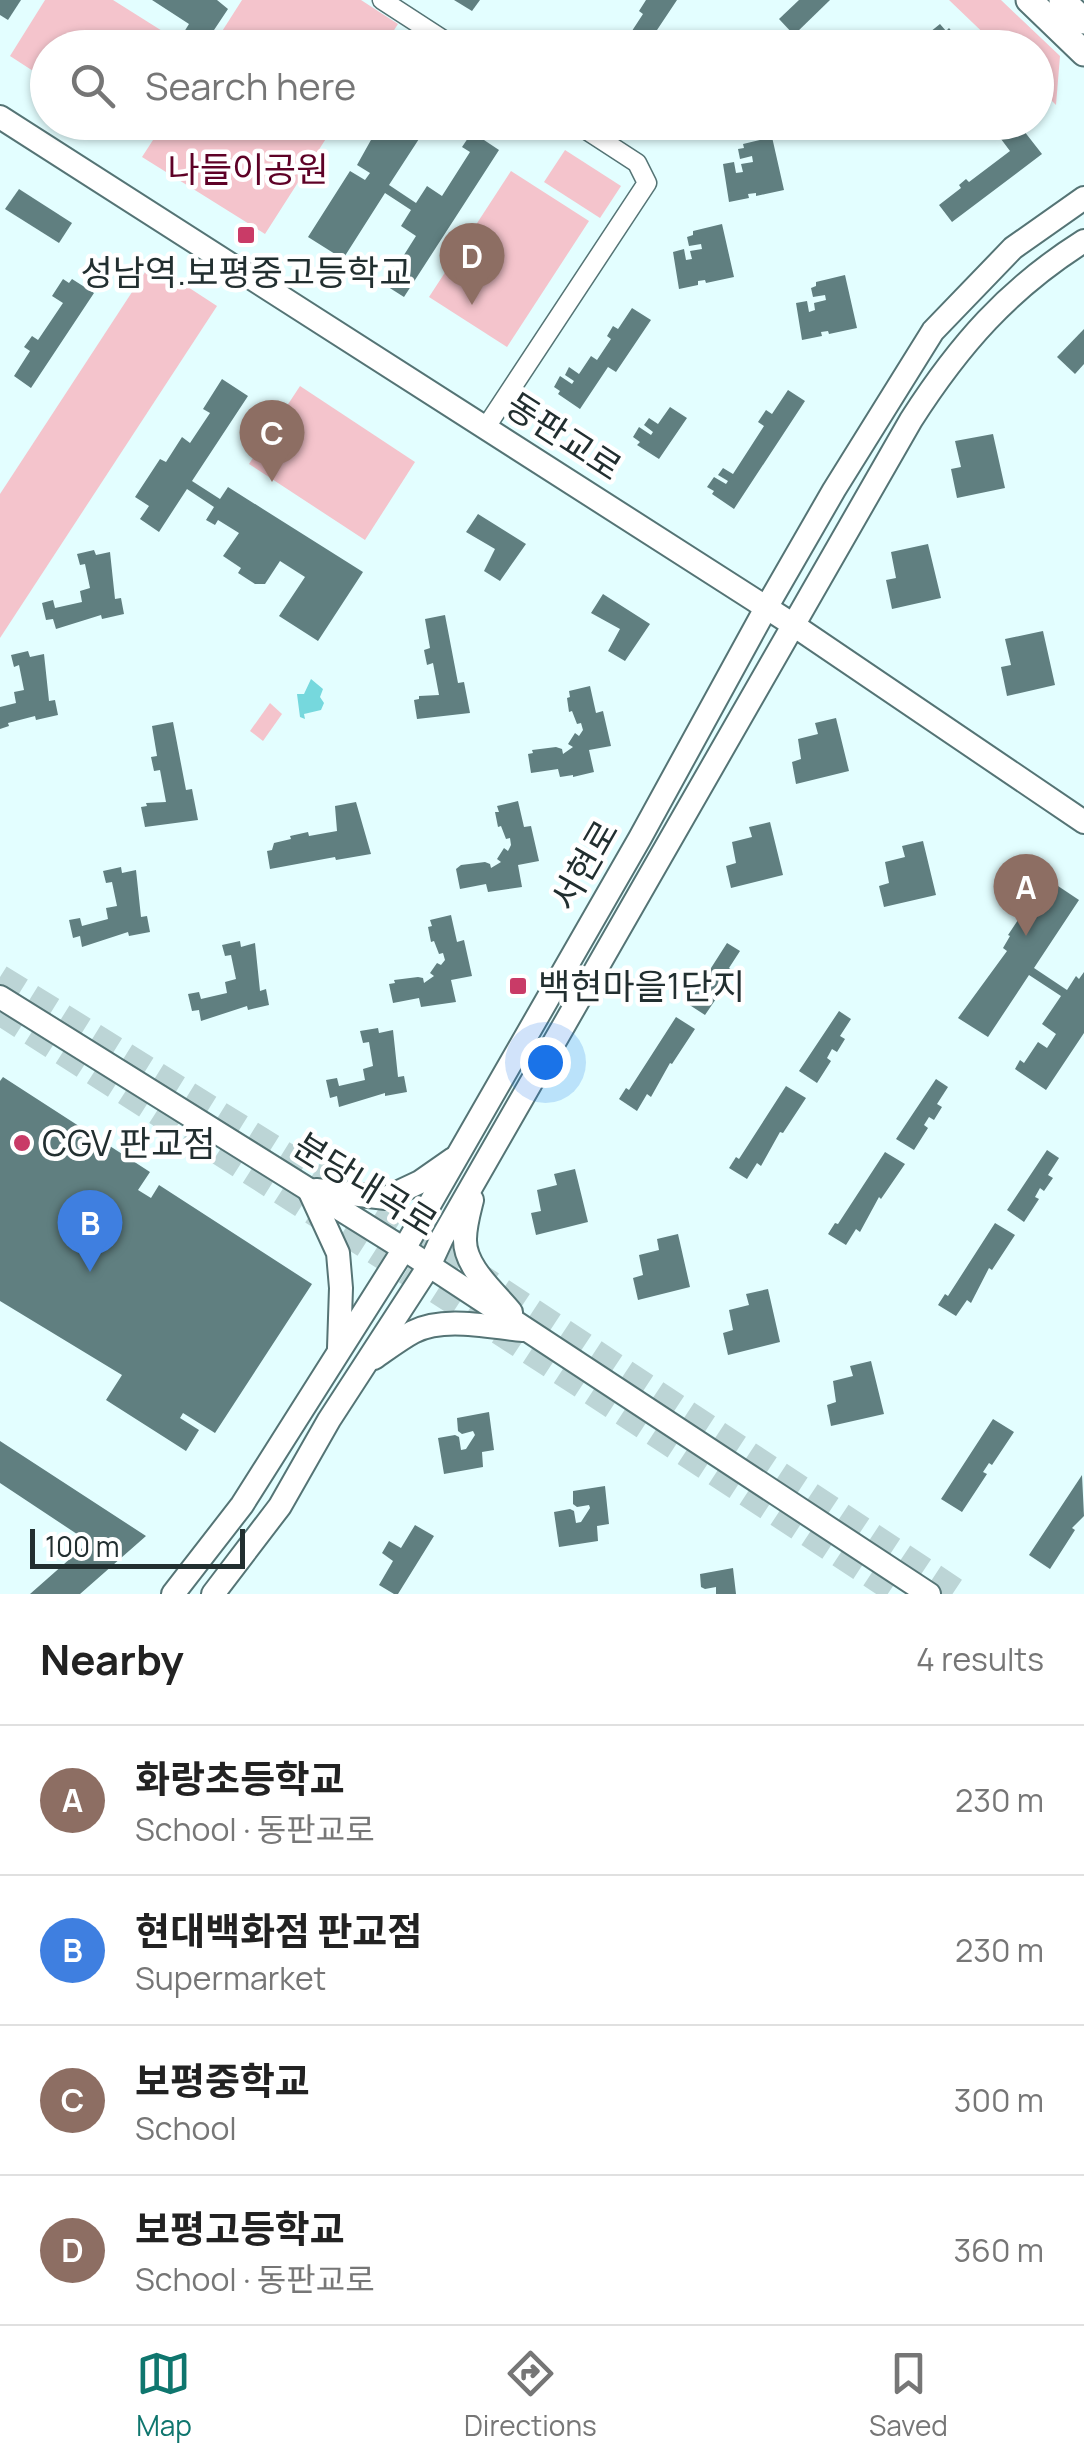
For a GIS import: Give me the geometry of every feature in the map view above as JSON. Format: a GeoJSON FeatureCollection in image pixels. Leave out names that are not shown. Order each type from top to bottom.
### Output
{"type":"FeatureCollection","features":[{"type":"Feature","properties":{"kind":"highway"},"geometry":{"type":"LineString","coordinates":[[1030,0],[1084,53]]}},
{"type":"Feature","properties":{"kind":"highway"},"geometry":{"type":"LineString","coordinates":[[1062,0],[1084,21]]}},
{"type":"Feature","properties":{"kind":"main road","name":"동판교로"},"geometry":{"type":"LineString","coordinates":[[0,117],[30,136]]}},
{"type":"Feature","properties":{"kind":"main road","name":"동판교로"},"geometry":{"type":"LineString","coordinates":[[36,140],[792,624],[1084,822]]}},
{"type":"Feature","properties":{"kind":"main road","name":"서현로"},"geometry":{"type":"LineString","coordinates":[[173,1594],[242,1506],[404,1250],[834,490],[934,331],[1013,248],[1084,198]]}},
{"type":"Feature","properties":{"kind":"main road","name":"서현로"},"geometry":{"type":"LineString","coordinates":[[213,1594],[280,1506],[429,1266],[881,468],[954,354],[1012,295],[1084,240]]}},
{"type":"Feature","properties":{"kind":"main road","name":"분당내곡로"},"geometry":{"type":"LineString","coordinates":[[1,999],[429,1266],[929,1594]]}},
{"type":"Feature","properties":{"kind":"main road"},"geometry":{"type":"LineString","coordinates":[[308,1189],[386,1198],[420,1182],[458,1155]]}},
{"type":"Feature","properties":{"kind":"main road"},"geometry":{"type":"LineString","coordinates":[[474,1187],[464,1241],[472,1265],[526,1330]]}},
{"type":"Feature","properties":{"kind":"main road"},"geometry":{"type":"LineString","coordinates":[[308,1189],[334,1240],[340,1266],[338,1350]]}},
{"type":"Feature","properties":{"kind":"main road"},"geometry":{"type":"LineString","coordinates":[[366,1364],[416,1330],[429,1327],[448,1324],[526,1330]]}},
{"type":"Feature","properties":{"kind":"street"},"geometry":{"type":"LineString","coordinates":[[382,0],[428,30]]}},
{"type":"Feature","properties":{"kind":"street"},"geometry":{"type":"LineString","coordinates":[[486,427],[647,183],[637,163],[602,140]]}},
{"type":"Feature","properties":{"kind":"green space"},"geometry":{"type":"Polygon","coordinates":[[[45,0],[113,0],[161,30],[30,30],[30,69],[10,56],[45,0]]]}},
{"type":"Feature","properties":{"kind":"green space"},"geometry":{"type":"Polygon","coordinates":[[[242,0],[361,0],[398,24],[394,30],[223,30],[242,0]]]}},
{"type":"Feature","properties":{"kind":"green space"},"geometry":{"type":"Polygon","coordinates":[[[949,0],[1001,0],[1033,30],[980,30],[949,0]]]}},
{"type":"Feature","properties":{"kind":"green space"},"geometry":{"type":"Polygon","coordinates":[[[1054,50],[1060,56],[1054,103],[1054,50]]]}},
{"type":"Feature","properties":{"kind":"green space","name":"나들이공원"},"geometry":{"type":"Polygon","coordinates":[[[153,140],[325,140],[265,234],[142,157],[153,140]]]}},
{"type":"Feature","properties":{"kind":"green space"},"geometry":{"type":"Polygon","coordinates":[[[565,150],[621,186],[600,218],[544,182],[565,150]]]}},
{"type":"Feature","properties":{"kind":"green space"},"geometry":{"type":"Polygon","coordinates":[[[511,171],[589,221],[507,347],[429,297],[511,171]]]}},
{"type":"Feature","properties":{"kind":"green space"},"geometry":{"type":"Polygon","coordinates":[[[151,263],[217,306],[0,638],[0,494],[151,263]]]}},
{"type":"Feature","properties":{"kind":"green space"},"geometry":{"type":"Polygon","coordinates":[[[300,386],[415,462],[365,540],[249,464],[300,386]]]}},
{"type":"Feature","properties":{"kind":"green space"},"geometry":{"type":"Polygon","coordinates":[[[270,703],[282,714],[263,741],[250,731],[270,703]]]}},
{"type":"Feature","properties":{"kind":"water"},"geometry":{"type":"Polygon","coordinates":[[[311,679],[323,689],[320,697],[324,703],[321,710],[304,714],[305,719],[300,717],[297,694],[304,694],[311,679]]]}},
{"type":"Feature","properties":{"kind":"building"},"geometry":{"type":"Polygon","coordinates":[[[0,0],[21,0],[8,20],[0,15],[0,0]]]}},
{"type":"Feature","properties":{"kind":"building"},"geometry":{"type":"Polygon","coordinates":[[[152,0],[217,0],[228,9],[214,30],[185,30],[189,24],[152,0]]]}},
{"type":"Feature","properties":{"kind":"building"},"geometry":{"type":"Polygon","coordinates":[[[454,0],[480,0],[472,11],[454,0]]]}},
{"type":"Feature","properties":{"kind":"building"},"geometry":{"type":"Polygon","coordinates":[[[646,0],[677,0],[657,30],[633,30],[643,14],[639,11],[646,0]]]}},
{"type":"Feature","properties":{"kind":"building"},"geometry":{"type":"Polygon","coordinates":[[[799,0],[830,0],[799,30],[789,30],[779,19],[799,0]]]}},
{"type":"Feature","properties":{"kind":"building"},"geometry":{"type":"Polygon","coordinates":[[[371,140],[418,140],[389,185],[416,203],[427,186],[442,196],[470,152],[462,147],[467,140],[484,140],[499,150],[404,297],[385,285],[416,236],[401,226],[411,210],[385,193],[343,259],[308,237],[350,171],[365,180],[370,173],[357,165],[371,140]]]}},
{"type":"Feature","properties":{"kind":"building"},"geometry":{"type":"Polygon","coordinates":[[[773,140],[784,190],[748,194],[749,198],[729,202],[723,164],[734,162],[736,173],[743,172],[741,164],[753,162],[752,156],[740,159],[738,149],[744,148],[743,144],[773,140]]]}},
{"type":"Feature","properties":{"kind":"building"},"geometry":{"type":"Polygon","coordinates":[[[1002,140],[1031,140],[1042,154],[952,222],[939,205],[961,188],[959,185],[966,179],[969,182],[1010,151],[1002,140]]]}},
{"type":"Feature","properties":{"kind":"building"},"geometry":{"type":"Polygon","coordinates":[[[19,189],[72,223],[59,243],[5,209],[19,189]]]}},
{"type":"Feature","properties":{"kind":"building"},"geometry":{"type":"Polygon","coordinates":[[[722,224],[734,277],[698,281],[698,285],[679,289],[673,252],[684,249],[686,260],[692,259],[690,251],[702,249],[701,244],[689,246],[687,237],[693,231],[722,224]]]}},
{"type":"Feature","properties":{"kind":"building"},"geometry":{"type":"Polygon","coordinates":[[[845,275],[857,328],[821,332],[822,336],[802,340],[796,303],[807,301],[809,312],[815,310],[814,303],[826,300],[825,295],[813,297],[811,288],[816,282],[845,275]]]}},
{"type":"Feature","properties":{"kind":"building"},"geometry":{"type":"Polygon","coordinates":[[[63,279],[69,283],[72,279],[94,293],[31,388],[14,376],[30,351],[24,347],[32,336],[38,340],[63,303],[52,296],[63,279]]]}},
{"type":"Feature","properties":{"kind":"building"},"geometry":{"type":"Polygon","coordinates":[[[632,308],[651,320],[616,372],[608,367],[580,409],[554,387],[560,376],[572,384],[574,381],[565,375],[569,367],[579,374],[591,356],[597,360],[611,339],[607,336],[613,326],[618,329],[632,308]]]}},
{"type":"Feature","properties":{"kind":"building"},"geometry":{"type":"Polygon","coordinates":[[[1084,329],[1084,364],[1075,374],[1057,357],[1084,329]]]}},
{"type":"Feature","properties":{"kind":"building"},"geometry":{"type":"Polygon","coordinates":[[[222,379],[248,396],[192,481],[220,499],[228,487],[363,572],[318,641],[279,616],[305,577],[280,561],[265,584],[255,584],[238,573],[241,568],[223,556],[239,533],[218,520],[215,525],[206,520],[214,507],[187,489],[159,532],[140,519],[149,506],[135,497],[160,459],[166,462],[182,437],[190,443],[210,413],[203,409],[222,379]]]}},
{"type":"Feature","properties":{"kind":"building"},"geometry":{"type":"Polygon","coordinates":[[[788,390],[805,401],[734,509],[707,487],[714,477],[726,484],[728,481],[718,475],[723,468],[733,474],[764,426],[758,422],[766,410],[772,414],[788,390]]]}},
{"type":"Feature","properties":{"kind":"building"},"geometry":{"type":"Polygon","coordinates":[[[670,407],[687,418],[659,459],[637,445],[640,442],[633,437],[639,427],[651,435],[653,432],[644,425],[649,418],[658,424],[670,407]]]}},
{"type":"Feature","properties":{"kind":"building"},"geometry":{"type":"Polygon","coordinates":[[[993,434],[1005,488],[957,498],[951,469],[961,467],[955,441],[993,434]]]}},
{"type":"Feature","properties":{"kind":"building"},"geometry":{"type":"Polygon","coordinates":[[[478,514],[526,544],[500,581],[484,571],[495,549],[466,532],[478,514]]]}},
{"type":"Feature","properties":{"kind":"building"},"geometry":{"type":"Polygon","coordinates":[[[928,544],[941,598],[892,609],[886,580],[896,578],[891,552],[928,544]]]}},
{"type":"Feature","properties":{"kind":"building"},"geometry":{"type":"Polygon","coordinates":[[[94,550],[96,555],[110,552],[115,599],[121,598],[124,614],[102,619],[101,615],[56,629],[53,619],[46,620],[42,603],[53,600],[55,608],[82,602],[80,591],[90,588],[85,564],[80,565],[77,554],[94,550]]]}},
{"type":"Feature","properties":{"kind":"building"},"geometry":{"type":"Polygon","coordinates":[[[603,594],[650,624],[625,661],[608,651],[620,629],[591,613],[603,594]]]}},
{"type":"Feature","properties":{"kind":"building"},"geometry":{"type":"Polygon","coordinates":[[[445,615],[458,683],[464,682],[470,713],[417,719],[414,700],[439,695],[433,663],[427,665],[424,650],[430,648],[425,619],[445,615]]]}},
{"type":"Feature","properties":{"kind":"building"},"geometry":{"type":"Polygon","coordinates":[[[1043,631],[1055,685],[1007,696],[1001,667],[1011,665],[1005,639],[1043,631]]]}},
{"type":"Feature","properties":{"kind":"building"},"geometry":{"type":"Polygon","coordinates":[[[28,651],[30,657],[44,654],[49,701],[55,700],[58,715],[36,720],[35,716],[0,729],[0,707],[16,703],[14,692],[24,690],[19,665],[14,667],[11,655],[28,651]]]}},
{"type":"Feature","properties":{"kind":"building"},"geometry":{"type":"Polygon","coordinates":[[[590,686],[596,713],[603,711],[611,746],[589,750],[594,772],[573,777],[560,777],[558,769],[531,773],[528,754],[532,750],[556,747],[563,754],[573,747],[568,744],[575,733],[579,736],[583,730],[569,712],[567,698],[569,691],[590,686]]]}},
{"type":"Feature","properties":{"kind":"building"},"geometry":{"type":"Polygon","coordinates":[[[836,718],[849,771],[796,784],[792,762],[801,759],[798,739],[818,734],[815,723],[836,718]]]}},
{"type":"Feature","properties":{"kind":"building"},"geometry":{"type":"Polygon","coordinates":[[[173,722],[186,790],[192,789],[198,820],[145,827],[141,807],[166,802],[160,770],[154,771],[151,757],[157,756],[152,726],[173,722]]]}},
{"type":"Feature","properties":{"kind":"building"},"geometry":{"type":"Polygon","coordinates":[[[518,801],[524,827],[531,826],[539,861],[518,865],[522,887],[488,892],[486,884],[460,889],[456,869],[461,865],[485,862],[491,868],[501,862],[497,859],[511,845],[510,838],[506,839],[501,826],[498,827],[495,812],[499,812],[497,806],[518,801]]]}},
{"type":"Feature","properties":{"kind":"building"},"geometry":{"type":"Polygon","coordinates":[[[356,802],[371,854],[270,869],[267,851],[272,850],[274,843],[308,832],[309,836],[337,831],[335,806],[356,802]]]}},
{"type":"Feature","properties":{"kind":"building"},"geometry":{"type":"Polygon","coordinates":[[[770,822],[783,875],[731,888],[726,866],[736,863],[732,842],[752,837],[749,827],[770,822]]]}},
{"type":"Feature","properties":{"kind":"building"},"geometry":{"type":"Polygon","coordinates":[[[923,841],[936,895],[884,907],[879,886],[889,883],[885,862],[905,857],[902,846],[923,841]]]}},
{"type":"Feature","properties":{"kind":"building"},"geometry":{"type":"Polygon","coordinates":[[[121,867],[122,873],[136,870],[141,917],[147,916],[150,932],[129,936],[128,932],[82,947],[80,936],[73,938],[69,920],[80,918],[82,926],[108,919],[106,908],[117,906],[112,882],[106,883],[103,871],[121,867]]]}},
{"type":"Feature","properties":{"kind":"building"},"geometry":{"type":"Polygon","coordinates":[[[1046,878],[1079,900],[1034,968],[1067,990],[1076,976],[1079,979],[1084,972],[1084,1033],[1046,1090],[1015,1069],[1038,1042],[1047,1048],[1056,1034],[1042,1024],[1061,996],[1029,975],[988,1037],[958,1018],[1007,951],[1003,948],[1008,935],[1046,878]]]}},
{"type":"Feature","properties":{"kind":"building"},"geometry":{"type":"Polygon","coordinates":[[[451,915],[457,942],[464,940],[472,976],[451,980],[456,1002],[421,1007],[419,998],[393,1003],[389,984],[418,977],[424,983],[434,976],[430,973],[437,963],[441,965],[445,960],[431,942],[428,927],[432,926],[430,920],[451,915]]]}},
{"type":"Feature","properties":{"kind":"building"},"geometry":{"type":"Polygon","coordinates":[[[240,941],[241,947],[255,943],[260,991],[266,989],[269,1005],[248,1010],[247,1006],[201,1021],[199,1010],[192,1011],[188,994],[199,992],[201,999],[227,993],[225,982],[236,979],[231,955],[225,956],[222,945],[240,941]]]}},
{"type":"Feature","properties":{"kind":"building"},"geometry":{"type":"Polygon","coordinates":[[[727,943],[740,951],[729,968],[733,971],[725,984],[721,982],[715,990],[720,993],[705,1015],[688,1004],[727,943]]]}},
{"type":"Feature","properties":{"kind":"building"},"geometry":{"type":"Polygon","coordinates":[[[839,1011],[851,1019],[840,1036],[845,1039],[837,1052],[832,1049],[827,1058],[831,1061],[817,1083],[799,1071],[839,1011]]]}},
{"type":"Feature","properties":{"kind":"building"},"geometry":{"type":"Polygon","coordinates":[[[676,1017],[695,1029],[651,1097],[647,1094],[637,1111],[619,1099],[626,1088],[629,1090],[676,1017]]]}},
{"type":"Feature","properties":{"kind":"building"},"geometry":{"type":"Polygon","coordinates":[[[378,1028],[379,1033],[393,1030],[398,1077],[404,1076],[407,1092],[385,1093],[339,1107],[337,1096],[330,1098],[326,1080],[337,1078],[339,1086],[365,1080],[363,1069],[373,1066],[369,1042],[363,1043],[360,1031],[378,1028]]]}},
{"type":"Feature","properties":{"kind":"building"},"geometry":{"type":"Polygon","coordinates":[[[3,1077],[150,1172],[138,1190],[151,1198],[159,1185],[312,1284],[215,1433],[183,1413],[180,1418],[199,1430],[186,1451],[106,1400],[122,1375],[0,1301],[3,1077]]]}},
{"type":"Feature","properties":{"kind":"building"},"geometry":{"type":"Polygon","coordinates":[[[936,1079],[948,1087],[937,1104],[942,1107],[934,1120],[929,1117],[924,1125],[928,1128],[914,1150],[896,1139],[936,1079]]]}},
{"type":"Feature","properties":{"kind":"building"},"geometry":{"type":"Polygon","coordinates":[[[786,1086],[806,1098],[761,1166],[757,1163],[747,1179],[729,1168],[736,1157],[739,1159],[786,1086]]]}},
{"type":"Feature","properties":{"kind":"building"},"geometry":{"type":"Polygon","coordinates":[[[1047,1150],[1059,1158],[1048,1175],[1053,1178],[1044,1191],[1040,1188],[1035,1197],[1039,1199],[1024,1222],[1007,1210],[1047,1150]]]}},
{"type":"Feature","properties":{"kind":"building"},"geometry":{"type":"Polygon","coordinates":[[[885,1152],[905,1164],[879,1197],[860,1232],[856,1229],[846,1245],[828,1234],[885,1152]]]}},
{"type":"Feature","properties":{"kind":"building"},"geometry":{"type":"Polygon","coordinates":[[[575,1169],[588,1222],[536,1235],[531,1213],[541,1211],[537,1190],[557,1185],[554,1174],[575,1169]]]}},
{"type":"Feature","properties":{"kind":"building"},"geometry":{"type":"Polygon","coordinates":[[[995,1223],[1015,1235],[992,1270],[989,1268],[971,1303],[967,1300],[956,1316],[938,1305],[945,1294],[948,1296],[995,1223]]]}},
{"type":"Feature","properties":{"kind":"building"},"geometry":{"type":"Polygon","coordinates":[[[678,1234],[690,1287],[638,1300],[633,1278],[643,1275],[639,1255],[659,1250],[657,1239],[678,1234]]]}},
{"type":"Feature","properties":{"kind":"building"},"geometry":{"type":"Polygon","coordinates":[[[768,1289],[780,1342],[728,1355],[723,1333],[733,1330],[729,1310],[749,1305],[746,1294],[768,1289]]]}},
{"type":"Feature","properties":{"kind":"building"},"geometry":{"type":"Polygon","coordinates":[[[871,1361],[884,1414],[831,1426],[827,1405],[836,1402],[833,1381],[853,1376],[850,1366],[871,1361]]]}},
{"type":"Feature","properties":{"kind":"building"},"geometry":{"type":"Polygon","coordinates":[[[489,1412],[494,1450],[482,1452],[483,1467],[444,1474],[438,1438],[455,1435],[461,1450],[466,1449],[475,1435],[473,1431],[458,1431],[457,1418],[489,1412]]]}},
{"type":"Feature","properties":{"kind":"building"},"geometry":{"type":"Polygon","coordinates":[[[993,1419],[1014,1432],[983,1472],[987,1474],[962,1512],[941,1499],[993,1419]]]}},
{"type":"Feature","properties":{"kind":"building"},"geometry":{"type":"Polygon","coordinates":[[[0,1441],[146,1536],[80,1594],[30,1594],[89,1542],[0,1483],[0,1441]]]}},
{"type":"Feature","properties":{"kind":"building"},"geometry":{"type":"Polygon","coordinates":[[[1082,1475],[1084,1516],[1072,1528],[1075,1530],[1050,1569],[1029,1555],[1082,1475]]]}},
{"type":"Feature","properties":{"kind":"building"},"geometry":{"type":"Polygon","coordinates":[[[605,1486],[609,1524],[597,1526],[598,1541],[559,1547],[554,1512],[570,1509],[576,1523],[581,1522],[590,1508],[573,1504],[573,1491],[605,1486]]]}},
{"type":"Feature","properties":{"kind":"building"},"geometry":{"type":"Polygon","coordinates":[[[415,1525],[434,1536],[398,1594],[394,1594],[379,1585],[393,1561],[382,1553],[389,1541],[401,1548],[415,1525]]]}},
{"type":"Feature","properties":{"kind":"building"},"geometry":{"type":"Polygon","coordinates":[[[733,1568],[736,1594],[716,1594],[716,1587],[701,1587],[700,1574],[733,1568]]]}},
{"type":"Feature","properties":{"kind":"tunnel"},"geometry":{"type":"LineString","coordinates":[[0,977],[468,1268],[961,1594]]}},
{"type":"Feature","properties":{"kind":"tunnel"},"geometry":{"type":"LineString","coordinates":[[0,1013],[450,1300],[899,1594]]}},
{"type":"Feature","properties":{"kind":"place","name":"성남역.보평중고등학교"},"geometry":{"type":"Point","coordinates":[246,235]}},
{"type":"Feature","properties":{"kind":"place","name":"보평고등학교"},"geometry":{"type":"Point","coordinates":[472,305]}},
{"type":"Feature","properties":{"kind":"place","name":"보평중학교"},"geometry":{"type":"Point","coordinates":[272,482]}},
{"type":"Feature","properties":{"kind":"place","name":"화랑초등학교"},"geometry":{"type":"Point","coordinates":[1026,936]}},
{"type":"Feature","properties":{"kind":"place","name":"백현마을1단지"},"geometry":{"type":"Point","coordinates":[518,986]}},
{"type":"Feature","properties":{"kind":"place","name":"CGV 판교점"},"geometry":{"type":"Point","coordinates":[22,1143]}},
{"type":"Feature","properties":{"kind":"place","name":"현대백화점 판교점"},"geometry":{"type":"Point","coordinates":[90,1272]}}]}
